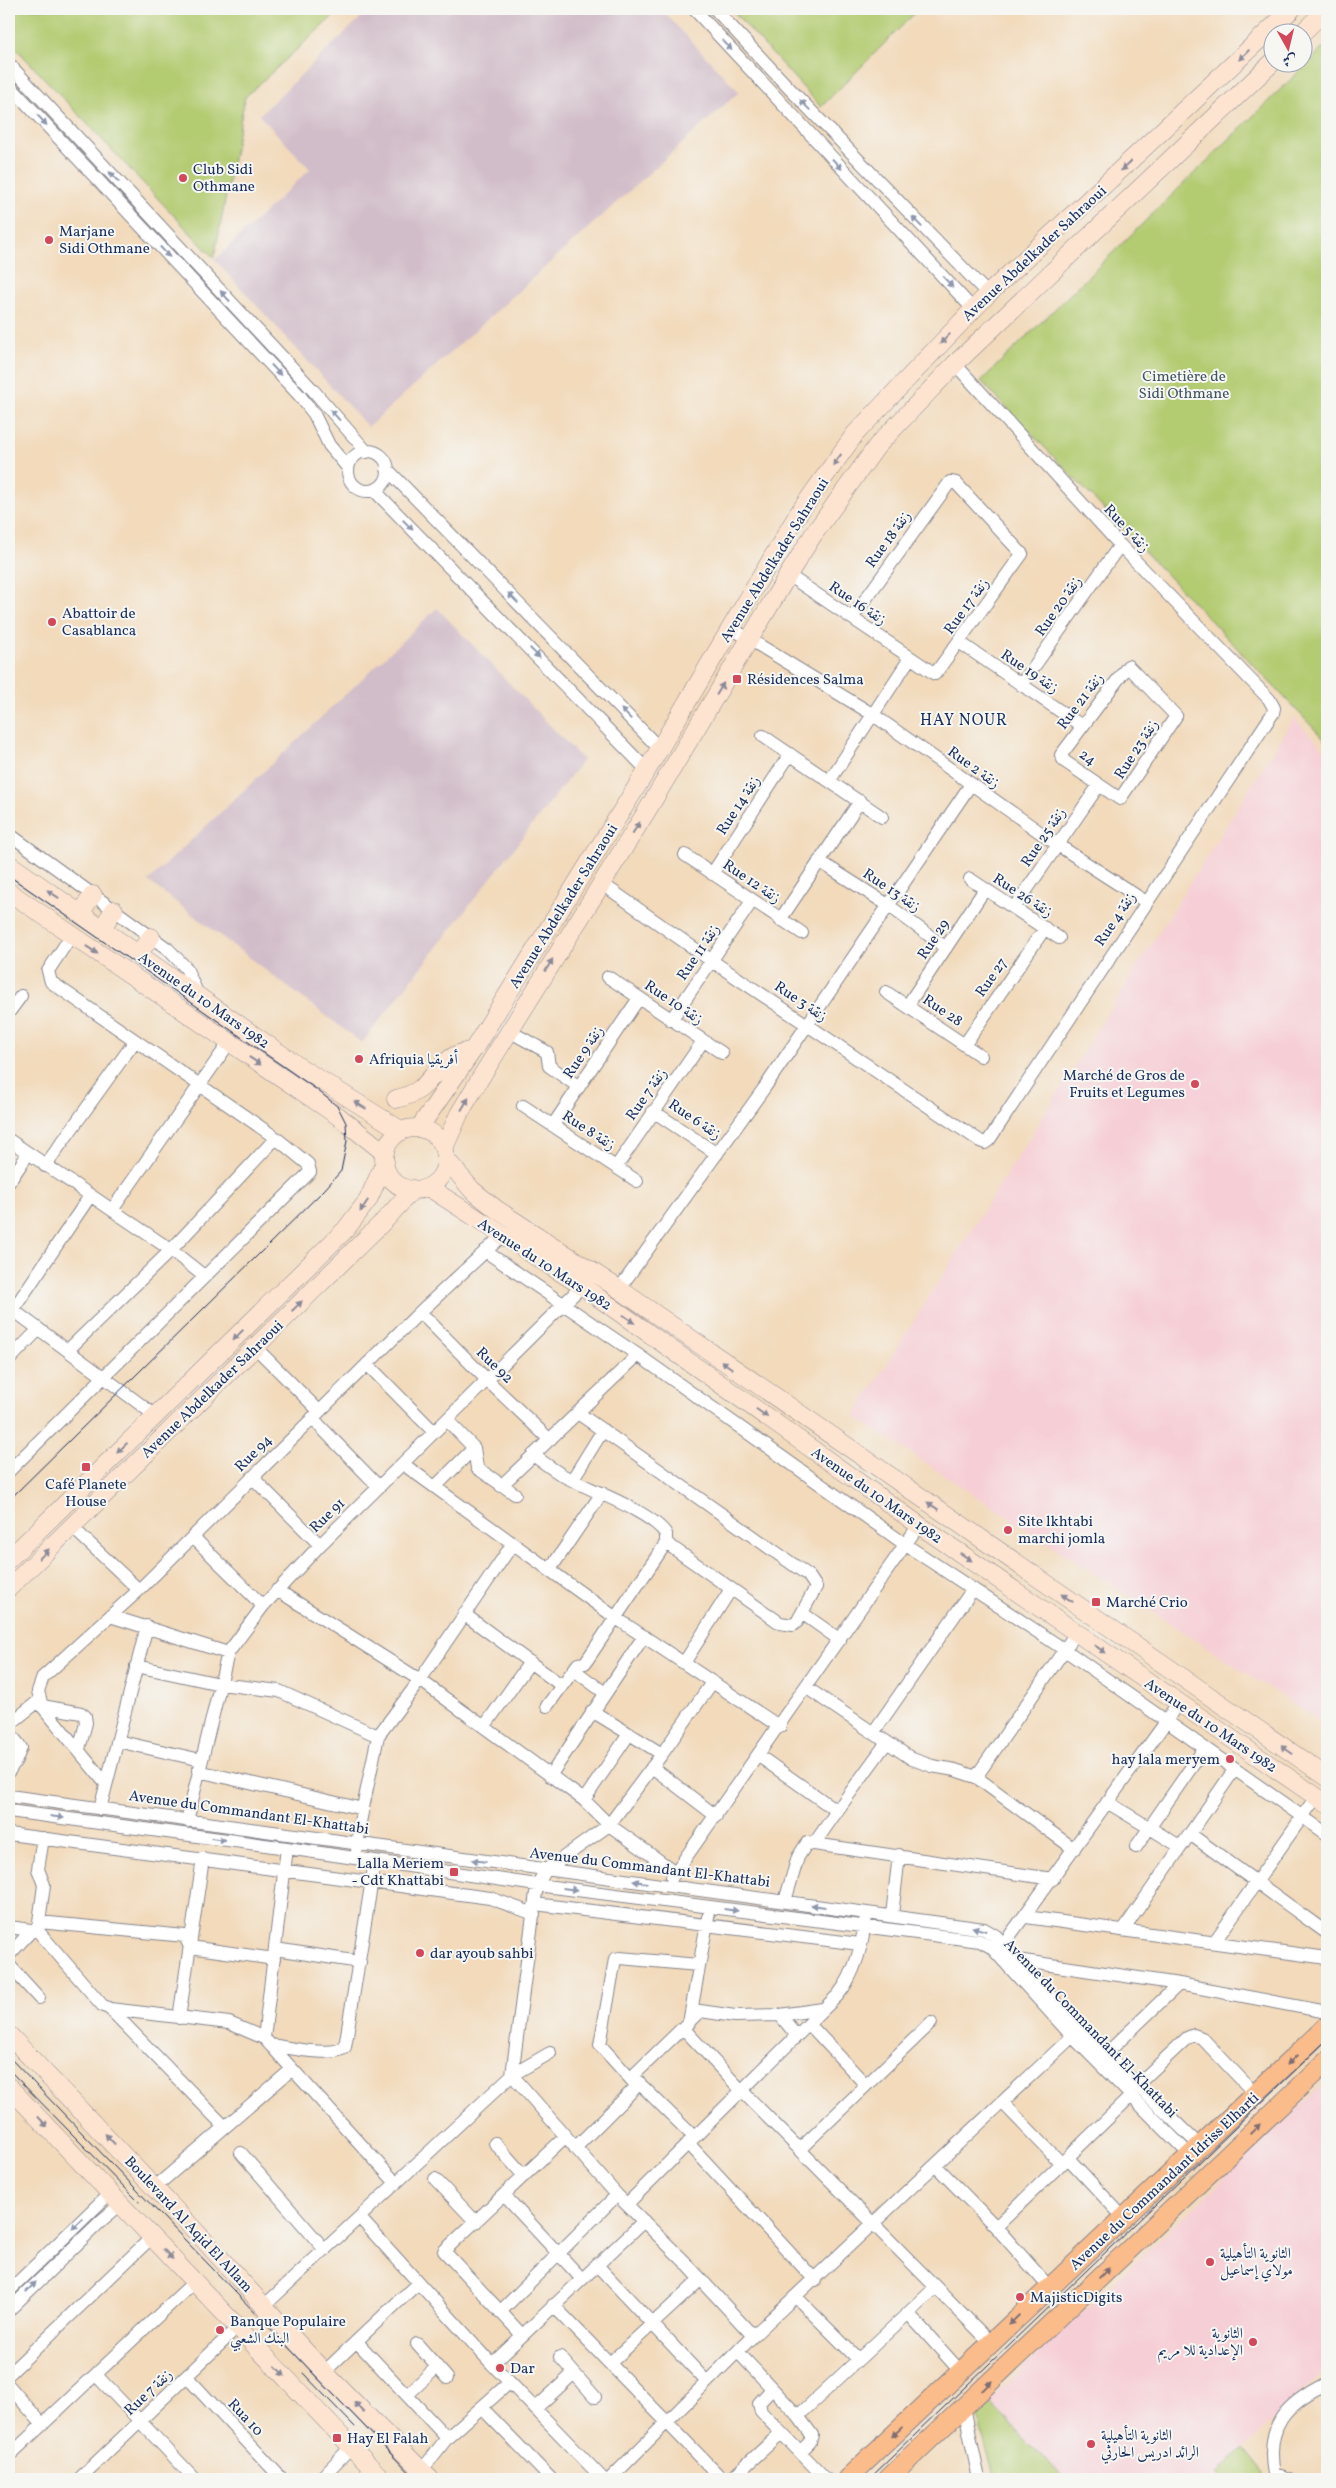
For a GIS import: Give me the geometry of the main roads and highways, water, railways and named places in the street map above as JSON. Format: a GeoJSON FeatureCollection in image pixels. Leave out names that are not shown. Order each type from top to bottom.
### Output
{"type":"FeatureCollection","features":[{"type":"Feature","properties":{"kind":"main road","name":"Avenue Abdelkader Sahraoui"},"geometry":{"type":"LineString","coordinates":[[419,1128],[473,1050],[660,749],[798,514],[855,434],[988,294],[1292,9]]}},
{"type":"Feature","properties":{"kind":"main road"},"geometry":{"type":"LineString","coordinates":[[1313,22],[1327,9]]}},
{"type":"Feature","properties":{"kind":"main road","name":"Avenue Abdelkader Sahraoui"},"geometry":{"type":"LineString","coordinates":[[445,1154],[459,1114],[509,1032],[813,535],[877,446],[955,364],[1264,71]]}},
{"type":"Feature","properties":{"kind":"main road"},"geometry":{"type":"LineString","coordinates":[[1156,138],[1174,157]]}},
{"type":"Feature","properties":{"kind":"main road"},"geometry":{"type":"LineString","coordinates":[[1083,206],[1101,225]]}},
{"type":"Feature","properties":{"kind":"main road","name":"Avenue du 10 Mars 1982"},"geometry":{"type":"LineString","coordinates":[[9,864],[298,1066],[402,1131]]}},
{"type":"Feature","properties":{"kind":"main road","name":"Avenue du 10 Mars 1982"},"geometry":{"type":"LineString","coordinates":[[9,892],[338,1116],[385,1158]]}},
{"type":"Feature","properties":{"kind":"main road"},"geometry":{"type":"LineString","coordinates":[[80,913],[93,895]]}},
{"type":"Feature","properties":{"kind":"main road"},"geometry":{"type":"LineString","coordinates":[[102,928],[114,910]]}},
{"type":"Feature","properties":{"kind":"main road"},"geometry":{"type":"LineString","coordinates":[[138,954],[151,936]]}},
{"type":"Feature","properties":{"kind":"main road"},"geometry":{"type":"LineString","coordinates":[[396,1099],[420,1090],[449,1060],[459,1054],[473,1050]]}},
{"type":"Feature","properties":{"kind":"main road"},"geometry":{"type":"LineString","coordinates":[[419,1128],[434,1135],[445,1154],[441,1176],[420,1188],[402,1187],[388,1173],[385,1158],[394,1136],[402,1131],[419,1128]]}},
{"type":"Feature","properties":{"kind":"main road","name":"Avenue du 10 Mars 1982"},"geometry":{"type":"LineString","coordinates":[[445,1154],[466,1184],[496,1209],[619,1289],[1327,1778]]}},
{"type":"Feature","properties":{"kind":"main road","name":"Avenue Abdelkader Sahraoui"},"geometry":{"type":"LineString","coordinates":[[9,1559],[351,1223],[368,1200],[385,1158]]}},
{"type":"Feature","properties":{"kind":"main road","name":"Avenue Abdelkader Sahraoui"},"geometry":{"type":"LineString","coordinates":[[9,1588],[420,1188]]}},
{"type":"Feature","properties":{"kind":"main road","name":"Avenue du 10 Mars 1982"},"geometry":{"type":"LineString","coordinates":[[420,1188],[503,1235],[582,1286],[919,1526],[1322,1801]]}},
{"type":"Feature","properties":{"kind":"main road","name":"Avenue du Commandant Idriss Elharti"},"geometry":{"type":"LineString","coordinates":[[847,2479],[1327,2026]]}},
{"type":"Feature","properties":{"kind":"main road","name":"Boulevard Al Aqid El Allam"},"geometry":{"type":"LineString","coordinates":[[9,2034],[324,2372],[426,2475]]}},
{"type":"Feature","properties":{"kind":"main road","name":"Avenue du Commandant Idriss Elharti"},"geometry":{"type":"LineString","coordinates":[[888,2479],[1327,2061]]}},
{"type":"Feature","properties":{"kind":"main road"},"geometry":{"type":"LineString","coordinates":[[9,2087],[382,2479]]}},
{"type":"Feature","properties":{"kind":"tram line"},"geometry":{"type":"LineString","coordinates":[[9,876],[316,1089],[338,1107],[346,1123],[347,1141],[341,1171],[325,1189],[9,1500]]}},
{"type":"Feature","properties":{"kind":"tram line"},"geometry":{"type":"LineString","coordinates":[[869,2479],[1327,2040]]}},
{"type":"Feature","properties":{"kind":"tram line"},"geometry":{"type":"LineString","coordinates":[[9,2057],[415,2479]]}},
{"type":"Feature","properties":{"kind":"tram line"},"geometry":{"type":"LineString","coordinates":[[9,2070],[139,2202]]}},
{"type":"Feature","properties":{"kind":"tram line"},"geometry":{"type":"LineString","coordinates":[[303,2373],[355,2427]]}},
{"type":"Feature","properties":{"kind":"place","name":"Club Sidi Othmane"},"geometry":{"type":"Point","coordinates":[183,178]}},
{"type":"Feature","properties":{"kind":"place","name":"Marjane Sidi Othmane"},"geometry":{"type":"Point","coordinates":[49,240]}},
{"type":"Feature","properties":{"kind":"place","name":"Abattoir de Casablanca"},"geometry":{"type":"Point","coordinates":[52,622]}},
{"type":"Feature","properties":{"kind":"place","name":"Résidences Salma"},"geometry":{"type":"Point","coordinates":[737,679]}},
{"type":"Feature","properties":{"kind":"place","name":"Afriquia أفريقيا"},"geometry":{"type":"Point","coordinates":[359,1059]}},
{"type":"Feature","properties":{"kind":"place","name":"Marché de Gros de Fruits et Legumes"},"geometry":{"type":"Point","coordinates":[1195,1084]}},
{"type":"Feature","properties":{"kind":"place","name":"Café Planete House"},"geometry":{"type":"Point","coordinates":[86,1467]}},
{"type":"Feature","properties":{"kind":"place","name":"Site lkhtabi marchi jomla"},"geometry":{"type":"Point","coordinates":[1008,1530]}},
{"type":"Feature","properties":{"kind":"place","name":"Marché Crio"},"geometry":{"type":"Point","coordinates":[1096,1602]}},
{"type":"Feature","properties":{"kind":"place","name":"hay lala meryem"},"geometry":{"type":"Point","coordinates":[1230,1759]}},
{"type":"Feature","properties":{"kind":"place","name":"Lalla Meriem - Cdt Khattabi"},"geometry":{"type":"Point","coordinates":[454,1872]}},
{"type":"Feature","properties":{"kind":"place","name":"dar ayoub sahbi"},"geometry":{"type":"Point","coordinates":[420,1953]}},
{"type":"Feature","properties":{"kind":"place","name":"الثانوية التأهيلية مولاي إسماعيل"},"geometry":{"type":"Point","coordinates":[1210,2262]}},
{"type":"Feature","properties":{"kind":"place","name":"MajisticDigits"},"geometry":{"type":"Point","coordinates":[1020,2297]}},
{"type":"Feature","properties":{"kind":"place","name":"Banque Populaire البنك الشعبي"},"geometry":{"type":"Point","coordinates":[220,2330]}},
{"type":"Feature","properties":{"kind":"place","name":"الثانوية الإعدادية للا مريم"},"geometry":{"type":"Point","coordinates":[1253,2342]}},
{"type":"Feature","properties":{"kind":"place","name":"Dar"},"geometry":{"type":"Point","coordinates":[500,2368]}},
{"type":"Feature","properties":{"kind":"place","name":"Hay El Falah"},"geometry":{"type":"Point","coordinates":[337,2438]}},
{"type":"Feature","properties":{"kind":"place","name":"الثانوية التأهيلية الرائد ادريس الحارثي"},"geometry":{"type":"Point","coordinates":[1091,2444]}},
{"type":"Feature","properties":{"kind":"district","name":"HAY NOUR"},"geometry":{"type":"Point","coordinates":[964,719]}},
{"type":"Feature","properties":{"kind":"park label","name":"Cimetière de Sidi Othmane"},"geometry":{"type":"Point","coordinates":[1184,384]}}]}
